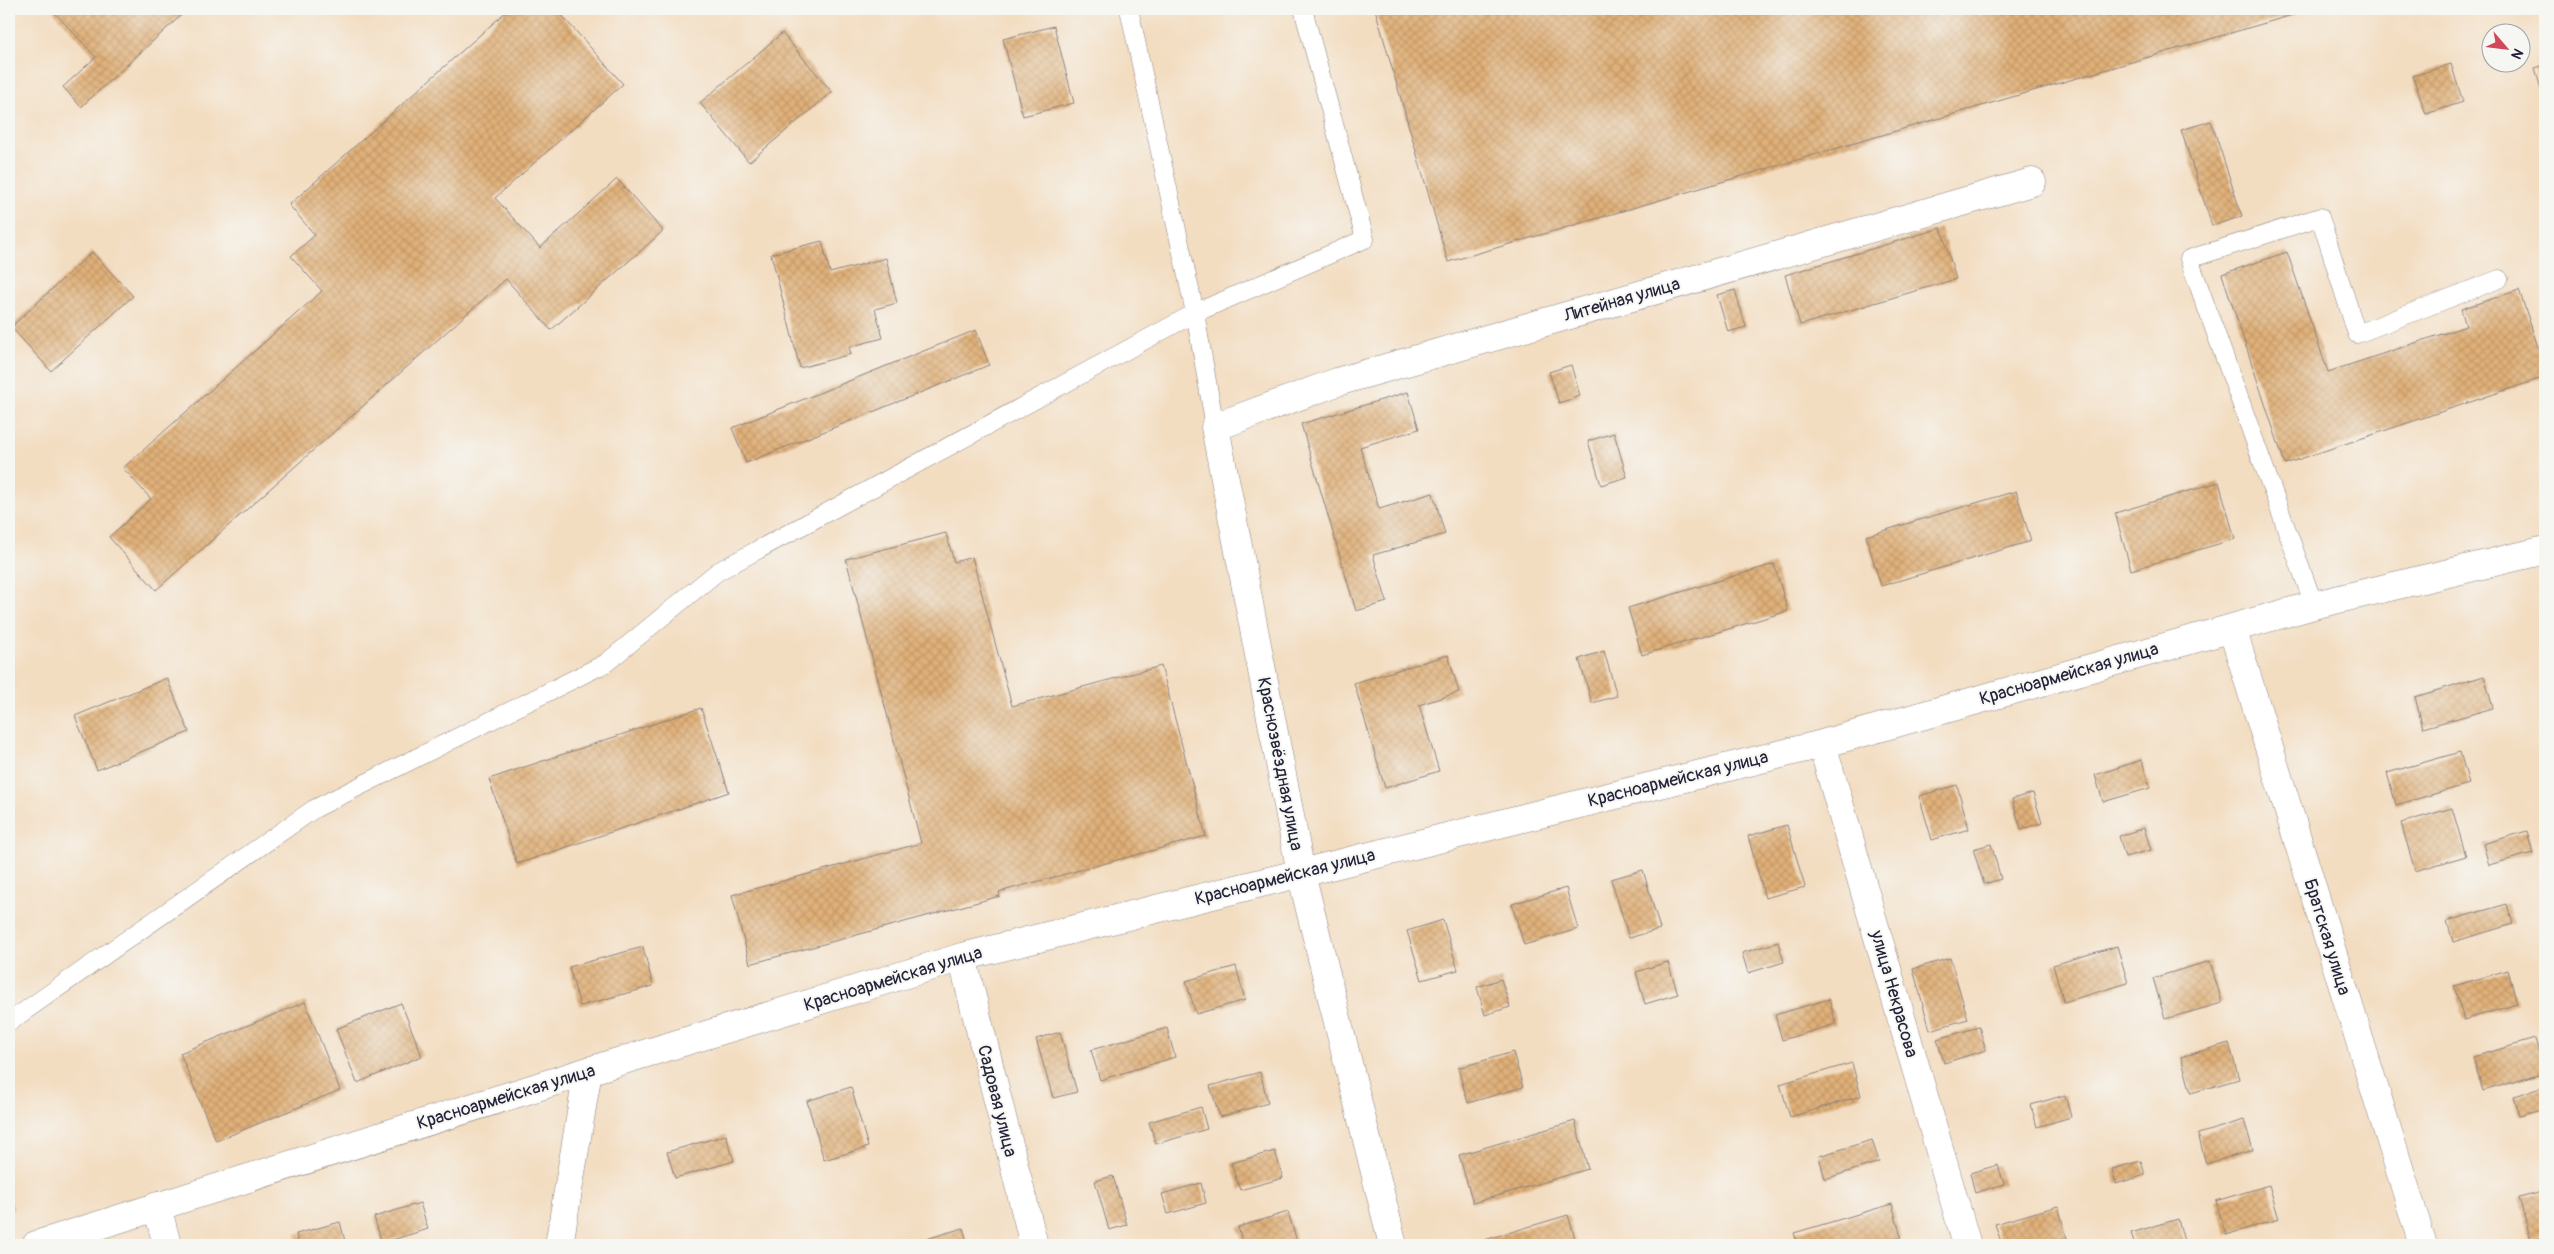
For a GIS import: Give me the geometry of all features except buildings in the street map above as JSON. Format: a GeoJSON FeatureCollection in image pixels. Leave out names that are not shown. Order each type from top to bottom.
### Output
{"type":"FeatureCollection","features":[{"type":"Feature","properties":{"kind":"street","name":"Литейная улица"},"geometry":{"type":"LineString","coordinates":[[1215,427],[1337,382],[2032,182]]}},
{"type":"Feature","properties":{"kind":"street","name":"Краснозвёздная улица"},"geometry":{"type":"LineString","coordinates":[[1215,427],[1301,873],[1393,1245]]}},
{"type":"Feature","properties":{"kind":"street","name":"Красноармейская улица"},"geometry":{"type":"LineString","coordinates":[[36,1245],[588,1071],[962,957],[1822,744],[2314,605],[2545,550]]}},
{"type":"Feature","properties":{"kind":"street","name":"Братская улица"},"geometry":{"type":"LineString","coordinates":[[2232,628],[2423,1245]]}},
{"type":"Feature","properties":{"kind":"street","name":"улица Некрасова"},"geometry":{"type":"LineString","coordinates":[[1822,744],[1967,1245]]}},
{"type":"Feature","properties":{"kind":"street","name":"Садовая улица"},"geometry":{"type":"LineString","coordinates":[[962,957],[1034,1245]]}},
{"type":"Feature","properties":{"kind":"street"},"geometry":{"type":"LineString","coordinates":[[559,1245],[588,1071]]}},
{"type":"Feature","properties":{"kind":"street"},"geometry":{"type":"LineString","coordinates":[[157,1206],[167,1245]]}},
{"type":"Feature","properties":{"kind":"lane"},"geometry":{"type":"LineString","coordinates":[[1129,9],[1195,313],[1215,427]]}},
{"type":"Feature","properties":{"kind":"lane"},"geometry":{"type":"LineString","coordinates":[[9,1022],[314,809],[606,663],[717,572],[1195,313],[1365,239],[1303,9]]}},
{"type":"Feature","properties":{"kind":"lane"},"geometry":{"type":"LineString","coordinates":[[2314,605],[2189,259],[2320,217],[2356,334],[2500,278]]}}]}
